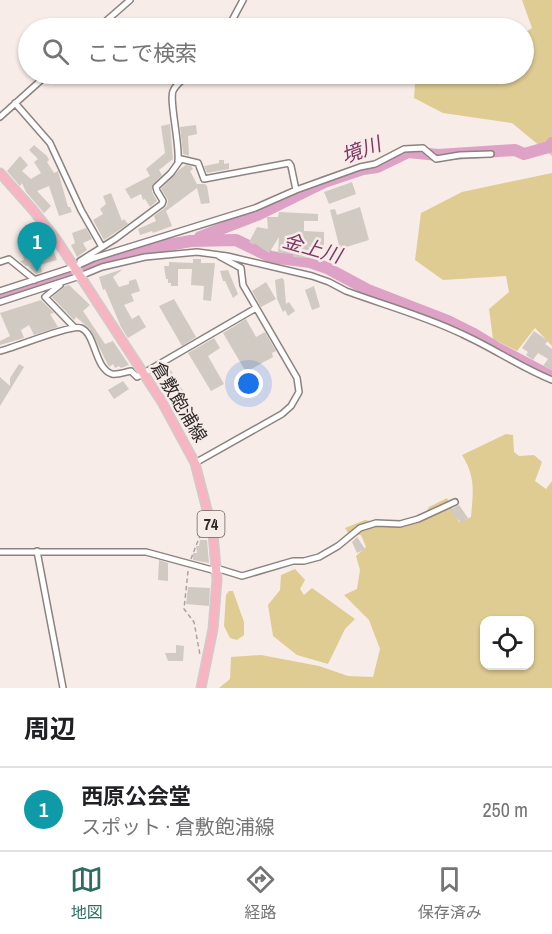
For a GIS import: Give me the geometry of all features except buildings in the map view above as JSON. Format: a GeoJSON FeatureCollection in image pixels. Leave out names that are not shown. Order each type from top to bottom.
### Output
{"type":"FeatureCollection","features":[{"type":"Feature","properties":{"kind":"main road","name":"倉敷飽浦線"},"geometry":{"type":"LineString","coordinates":[[0,173],[33,210],[76,266],[80,276],[172,420],[195,463],[211,525],[216,569],[215,610],[201,688]]}},
{"type":"Feature","properties":{"kind":"street"},"geometry":{"type":"LineString","coordinates":[[109,18],[130,0]]}},
{"type":"Feature","properties":{"kind":"street"},"geometry":{"type":"LineString","coordinates":[[233,18],[243,0]]}},
{"type":"Feature","properties":{"kind":"street"},"geometry":{"type":"LineString","coordinates":[[0,117],[37,84]]}},
{"type":"Feature","properties":{"kind":"street"},"geometry":{"type":"LineString","coordinates":[[76,266],[79,261],[162,204],[163,201],[156,187],[171,173],[178,161],[172,93],[180,84]]}},
{"type":"Feature","properties":{"kind":"street"},"geometry":{"type":"LineString","coordinates":[[15,103],[50,143],[81,210],[102,247]]}},
{"type":"Feature","properties":{"kind":"street"},"geometry":{"type":"LineString","coordinates":[[0,291],[255,208],[296,190],[360,167],[375,164],[404,149],[423,148],[436,159],[460,155],[491,154]]}},
{"type":"Feature","properties":{"kind":"street"},"geometry":{"type":"LineString","coordinates":[[178,161],[185,159],[198,163],[204,179],[288,163],[291,166],[296,190]]}},
{"type":"Feature","properties":{"kind":"street"},"geometry":{"type":"LineString","coordinates":[[0,302],[102,267],[145,257],[197,252],[329,282],[346,291],[462,334],[491,348],[525,369],[552,380]]}},
{"type":"Feature","properties":{"kind":"street"},"geometry":{"type":"LineString","coordinates":[[195,463],[286,411],[299,392],[297,378],[243,285],[241,268],[218,255]]}},
{"type":"Feature","properties":{"kind":"street"},"geometry":{"type":"LineString","coordinates":[[0,262],[9,259],[35,280]]}},
{"type":"Feature","properties":{"kind":"street"},"geometry":{"type":"LineString","coordinates":[[63,282],[45,297],[74,327]]}},
{"type":"Feature","properties":{"kind":"street"},"geometry":{"type":"LineString","coordinates":[[0,351],[31,339],[74,327],[82,328],[97,357],[110,373],[131,371],[137,377],[256,308]]}},
{"type":"Feature","properties":{"kind":"street"},"geometry":{"type":"LineString","coordinates":[[0,552],[146,552],[242,576],[293,561],[319,557],[338,546],[360,528],[376,523],[400,524],[418,519],[455,502]]}},
{"type":"Feature","properties":{"kind":"street"},"geometry":{"type":"LineString","coordinates":[[37,551],[63,688]]}},
{"type":"Feature","properties":{"kind":"path"},"geometry":{"type":"LineString","coordinates":[[205,670],[201,663],[194,622],[184,609],[193,550],[199,538],[211,525]]}},
{"type":"Feature","properties":{"kind":"shaded area"},"geometry":{"type":"Polygon","coordinates":[[[522,0],[552,0],[552,156],[512,123],[443,113],[414,98],[415,84],[534,84],[534,18],[528,18],[522,0]]]}},
{"type":"Feature","properties":{"kind":"shaded area"},"geometry":{"type":"Polygon","coordinates":[[[552,173],[552,346],[535,328],[517,351],[493,339],[489,309],[509,292],[506,276],[443,280],[415,260],[421,213],[462,192],[552,173]]]}},
{"type":"Feature","properties":{"kind":"shaded area"},"geometry":{"type":"Polygon","coordinates":[[[506,434],[513,435],[514,452],[519,456],[534,455],[542,462],[535,481],[546,489],[552,481],[552,688],[219,688],[230,679],[231,657],[261,655],[319,666],[348,676],[373,677],[380,649],[369,620],[344,595],[357,589],[360,570],[356,556],[366,547],[361,535],[349,534],[345,528],[365,520],[400,527],[421,521],[429,507],[447,498],[459,522],[471,517],[472,478],[462,455],[506,434]]]}},
{"type":"Feature","properties":{"kind":"shaded area"},"geometry":{"type":"Polygon","coordinates":[[[295,569],[305,580],[300,589],[304,595],[312,588],[355,619],[345,629],[328,664],[297,655],[273,636],[268,605],[280,590],[281,575],[295,569]]]}},
{"type":"Feature","properties":{"kind":"shaded area"},"geometry":{"type":"Polygon","coordinates":[[[229,591],[233,591],[244,622],[244,635],[237,640],[230,638],[224,626],[226,595],[229,591]]]}},
{"type":"Feature","properties":{"kind":"waterway","name":"境川"},"geometry":{"type":"LineString","coordinates":[[200,237],[257,215],[324,182],[363,169],[377,167],[408,152],[438,155],[515,150],[524,154],[549,147],[552,143]]}},
{"type":"Feature","properties":{"kind":"waterway","name":"金上川"},"geometry":{"type":"LineString","coordinates":[[82,270],[145,249],[191,241],[236,240],[271,257],[310,262],[327,268],[368,290],[448,321],[552,377]]}},
{"type":"Feature","properties":{"kind":"waterway","name":"金上川"},"geometry":{"type":"LineString","coordinates":[[0,297],[71,274]]}},
{"type":"Feature","properties":{"kind":"place","name":"西原公会堂"},"geometry":{"type":"Point","coordinates":[37,272]}}]}
